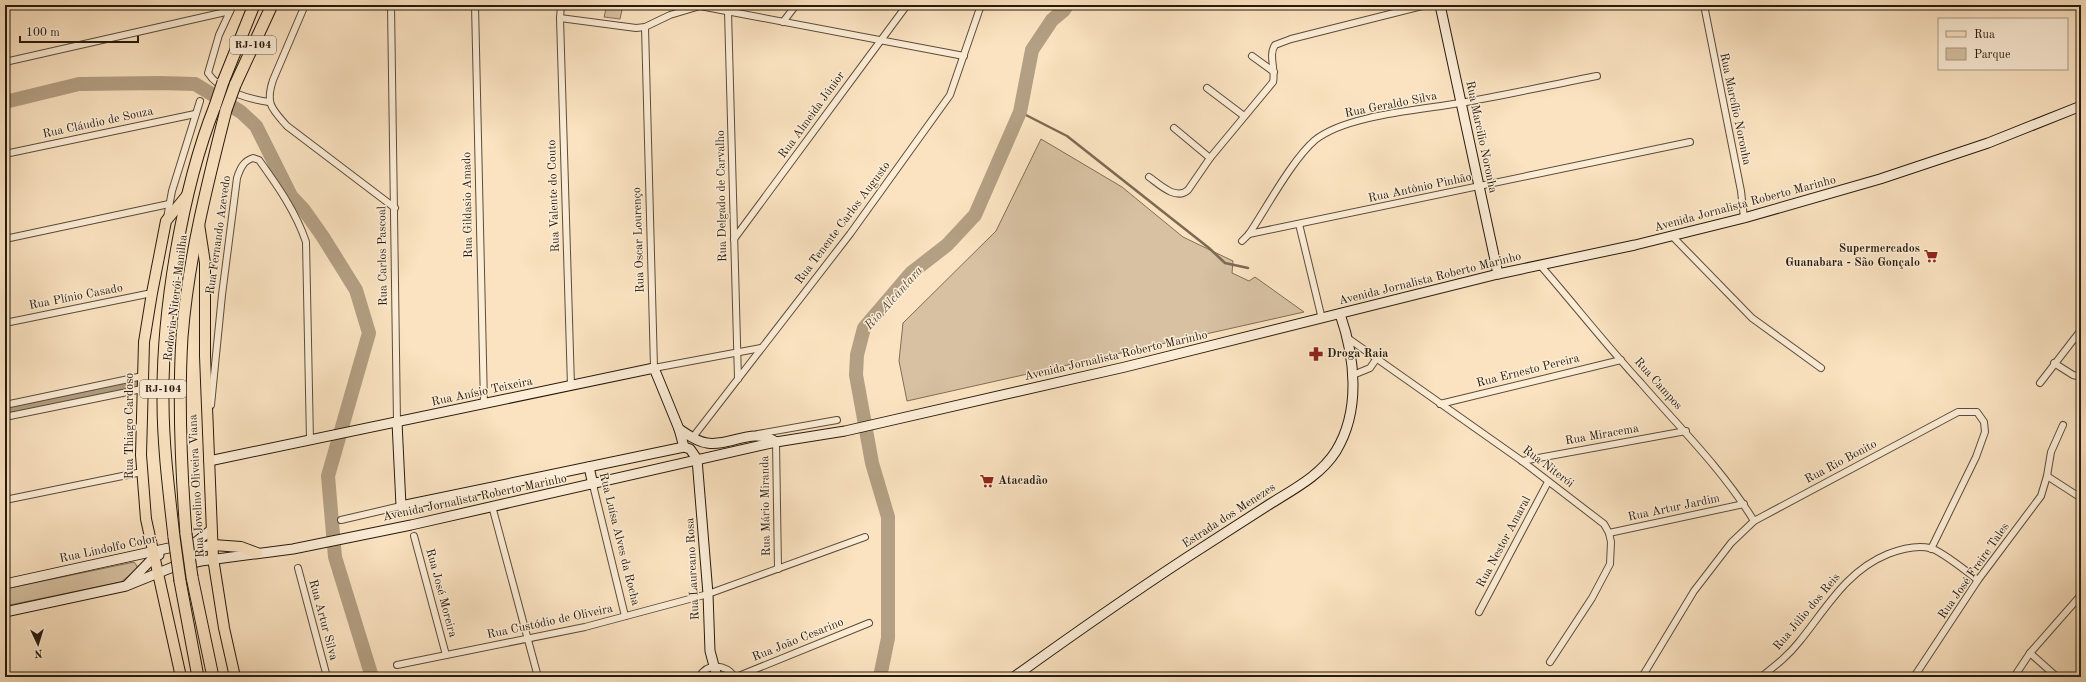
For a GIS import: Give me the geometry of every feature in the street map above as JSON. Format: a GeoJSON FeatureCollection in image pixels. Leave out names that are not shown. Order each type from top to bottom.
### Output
{"type":"FeatureCollection","features":[{"type":"Feature","properties":{"kind":"highway","name":"Rodovia Niterói-Manilha"},"geometry":{"type":"LineString","coordinates":[[198,677],[180,581],[164,445],[163,400],[170,292],[188,194],[208,122],[254,5]]}},
{"type":"Feature","properties":{"kind":"highway","name":"Rodovia Niterói-Manilha"},"geometry":{"type":"LineString","coordinates":[[213,677],[192,577],[186,534],[180,441],[182,335],[199,220],[226,110],[235,85],[272,5]]}},
{"type":"Feature","properties":{"kind":"main road","name":"Rua Marcilio Noronha"},"geometry":{"type":"LineString","coordinates":[[1440,5],[1498,274]]}},
{"type":"Feature","properties":{"kind":"main road","name":"Avenida Jornalista Roberto Marinho"},"geometry":{"type":"LineString","coordinates":[[5,612],[126,586],[173,567],[213,558],[276,552],[593,485],[697,459],[776,442],[845,431],[1125,367],[1498,274],[1672,236],[1744,218],[1921,166],[1988,143],[2081,106]]}},
{"type":"Feature","properties":{"kind":"main road","name":"Rua Thiago Cardoso"},"geometry":{"type":"LineString","coordinates":[[181,677],[146,520],[141,455],[142,376],[144,342],[166,221],[188,194]]}},
{"type":"Feature","properties":{"kind":"main road","name":"Rua Jovelino Oliveira Viana"},"geometry":{"type":"LineString","coordinates":[[199,220],[205,264],[205,356],[213,558],[224,628],[235,677]]}},
{"type":"Feature","properties":{"kind":"main road","name":"Estrada dos Menezes"},"geometry":{"type":"LineString","coordinates":[[1014,677],[1185,559],[1322,469],[1335,452],[1348,425],[1353,375],[1349,339],[1340,314]]}},
{"type":"Feature","properties":{"kind":"main road","name":"Rua Anísio Teixeira"},"geometry":{"type":"LineString","coordinates":[[209,461],[654,368]]}},
{"type":"Feature","properties":{"kind":"main road","name":"Rua Oscar Lourenço"},"geometry":{"type":"LineString","coordinates":[[654,368],[679,429],[684,447]]}},
{"type":"Feature","properties":{"kind":"main road","name":"Rua Carlos Pascoal"},"geometry":{"type":"LineString","coordinates":[[397,422],[401,506]]}},
{"type":"Feature","properties":{"kind":"main road","name":"Avenida Jornalista Roberto Marinho"},"geometry":{"type":"LineString","coordinates":[[679,429],[706,443],[713,444],[751,435],[766,437],[776,442]]}},
{"type":"Feature","properties":{"kind":"main road","name":"Avenida Jornalista Roberto Marinho"},"geometry":{"type":"LineString","coordinates":[[401,506],[684,447]]}},
{"type":"Feature","properties":{"kind":"main road"},"geometry":{"type":"LineString","coordinates":[[684,447],[690,449],[697,459]]}},
{"type":"Feature","properties":{"kind":"main road","name":"Rua Laureano Rosa"},"geometry":{"type":"LineString","coordinates":[[697,459],[708,594],[710,651],[717,677]]}},
{"type":"Feature","properties":{"kind":"main road","name":"Rua Luísa Alves da Rocha"},"geometry":{"type":"LineString","coordinates":[[589,467],[593,485]]}},
{"type":"Feature","properties":{"kind":"main road","name":"Rua Lindolfo Color"},"geometry":{"type":"LineString","coordinates":[[126,586],[153,554],[196,542],[211,530]]}},
{"type":"Feature","properties":{"kind":"main road"},"geometry":{"type":"LineString","coordinates":[[213,545],[241,547],[257,553]]}},
{"type":"Feature","properties":{"kind":"main road","name":"Rua Lindolfo Color"},"geometry":{"type":"LineString","coordinates":[[5,584],[153,554],[213,545]]}},
{"type":"Feature","properties":{"kind":"street"},"geometry":{"type":"LineString","coordinates":[[305,5],[273,80],[269,93],[269,102],[274,111],[287,126],[395,208]]}},
{"type":"Feature","properties":{"kind":"street","name":"Rua Carlos Pascoal"},"geometry":{"type":"LineString","coordinates":[[391,5],[397,422]]}},
{"type":"Feature","properties":{"kind":"street","name":"Rua Gildasio Amado"},"geometry":{"type":"LineString","coordinates":[[475,5],[484,404]]}},
{"type":"Feature","properties":{"kind":"street","name":"Rua Valente do Couto"},"geometry":{"type":"LineString","coordinates":[[561,5],[560,18],[571,386]]}},
{"type":"Feature","properties":{"kind":"street"},"geometry":{"type":"LineString","coordinates":[[560,18],[625,28],[645,27],[670,15],[700,5],[728,12],[964,56]]}},
{"type":"Feature","properties":{"kind":"street"},"geometry":{"type":"LineString","coordinates":[[783,22],[796,5]]}},
{"type":"Feature","properties":{"kind":"street","name":"Rua Almeida Júnior"},"geometry":{"type":"LineString","coordinates":[[734,239],[907,5]]}},
{"type":"Feature","properties":{"kind":"street","name":"Rua Tenente Carlos Augusto"},"geometry":{"type":"LineString","coordinates":[[693,437],[850,234],[950,95],[981,5]]}},
{"type":"Feature","properties":{"kind":"street"},"geometry":{"type":"LineString","coordinates":[[1149,177],[1170,192],[1181,194],[1188,190],[1210,158],[1273,82],[1274,72],[1272,48],[1279,42],[1426,5]]}},
{"type":"Feature","properties":{"kind":"street","name":"Rua Marcílio Noronha"},"geometry":{"type":"LineString","coordinates":[[1704,5],[1741,190],[1744,218]]}},
{"type":"Feature","properties":{"kind":"street"},"geometry":{"type":"LineString","coordinates":[[232,8],[219,36],[208,73],[216,84],[257,100],[269,102]]}},
{"type":"Feature","properties":{"kind":"street"},"geometry":{"type":"LineString","coordinates":[[5,62],[232,8]]}},
{"type":"Feature","properties":{"kind":"street","name":"Rua Delgado de Carvalho"},"geometry":{"type":"LineString","coordinates":[[728,12],[738,379]]}},
{"type":"Feature","properties":{"kind":"street","name":"Rua Oscar Lourenço"},"geometry":{"type":"LineString","coordinates":[[645,27],[654,368]]}},
{"type":"Feature","properties":{"kind":"street"},"geometry":{"type":"LineString","coordinates":[[1252,56],[1274,72]]}},
{"type":"Feature","properties":{"kind":"street","name":"Rua Geraldo Silva"},"geometry":{"type":"LineString","coordinates":[[1242,241],[1249,234],[1301,154],[1315,140],[1333,128],[1353,121],[1461,103],[1597,76]]}},
{"type":"Feature","properties":{"kind":"street"},"geometry":{"type":"LineString","coordinates":[[1207,88],[1244,116]]}},
{"type":"Feature","properties":{"kind":"street","name":"Rua Thiago Cardoso"},"geometry":{"type":"LineString","coordinates":[[166,221],[195,114],[200,101]]}},
{"type":"Feature","properties":{"kind":"street","name":"Rua Cláudio de Souza"},"geometry":{"type":"LineString","coordinates":[[5,154],[195,114]]}},
{"type":"Feature","properties":{"kind":"street"},"geometry":{"type":"LineString","coordinates":[[1174,128],[1210,158]]}},
{"type":"Feature","properties":{"kind":"street","name":"Rua Antônio Pinhão"},"geometry":{"type":"LineString","coordinates":[[1249,234],[1690,142]]}},
{"type":"Feature","properties":{"kind":"street","name":"Rua Fernando Azevedo"},"geometry":{"type":"LineString","coordinates":[[208,427],[227,251],[237,178],[245,162],[253,158],[259,160],[278,188],[302,230],[306,242],[310,440]]}},
{"type":"Feature","properties":{"kind":"street"},"geometry":{"type":"LineString","coordinates":[[5,239],[170,204]]}},
{"type":"Feature","properties":{"kind":"street"},"geometry":{"type":"LineString","coordinates":[[1299,224],[1322,319]]}},
{"type":"Feature","properties":{"kind":"street"},"geometry":{"type":"LineString","coordinates":[[1672,236],[1752,318],[1822,368]]}},
{"type":"Feature","properties":{"kind":"street","name":"Rua Campos"},"geometry":{"type":"LineString","coordinates":[[1540,265],[1621,360],[1686,431],[1744,504],[1754,521]]}},
{"type":"Feature","properties":{"kind":"street","name":"Rua Plínio Casado"},"geometry":{"type":"LineString","coordinates":[[5,323],[152,293]]}},
{"type":"Feature","properties":{"kind":"street"},"geometry":{"type":"LineString","coordinates":[[2040,383],[2081,330]]}},
{"type":"Feature","properties":{"kind":"street","name":"Rua Niterói"},"geometry":{"type":"LineString","coordinates":[[1349,339],[1522,461],[1591,513],[1604,524],[1609,533]]}},
{"type":"Feature","properties":{"kind":"street","name":"Rua Anísio Teixeira"},"geometry":{"type":"LineString","coordinates":[[654,368],[737,351],[761,348]]}},
{"type":"Feature","properties":{"kind":"street"},"geometry":{"type":"LineString","coordinates":[[1353,375],[1370,368],[1377,358]]}},
{"type":"Feature","properties":{"kind":"street","name":"Rua Ernesto Pereira"},"geometry":{"type":"LineString","coordinates":[[1440,404],[1621,360]]}},
{"type":"Feature","properties":{"kind":"street"},"geometry":{"type":"LineString","coordinates":[[2054,364],[2073,375],[2081,377]]}},
{"type":"Feature","properties":{"kind":"street"},"geometry":{"type":"LineString","coordinates":[[5,405],[142,376]]}},
{"type":"Feature","properties":{"kind":"street"},"geometry":{"type":"LineString","coordinates":[[5,417],[142,388]]}},
{"type":"Feature","properties":{"kind":"street","name":"Rua Rio Bonito"},"geometry":{"type":"LineString","coordinates":[[1642,677],[1694,591],[1731,543],[1754,521],[1958,412],[1977,412],[1984,422],[1984,432],[1976,457],[1931,549]]}},
{"type":"Feature","properties":{"kind":"street","name":"Avenida Jornalista Roberto Marinho"},"geometry":{"type":"LineString","coordinates":[[751,435],[838,420]]}},
{"type":"Feature","properties":{"kind":"street","name":"Rua José Freire Tales"},"geometry":{"type":"LineString","coordinates":[[1914,677],[1978,580],[2038,500],[2047,476],[2051,452],[2063,425]]}},
{"type":"Feature","properties":{"kind":"street","name":"Rua Miracema"},"geometry":{"type":"LineString","coordinates":[[1522,461],[1686,431]]}},
{"type":"Feature","properties":{"kind":"street","name":"Rua Mário Miranda"},"geometry":{"type":"LineString","coordinates":[[776,442],[778,569]]}},
{"type":"Feature","properties":{"kind":"street"},"geometry":{"type":"LineString","coordinates":[[5,500],[142,472]]}},
{"type":"Feature","properties":{"kind":"street"},"geometry":{"type":"LineString","coordinates":[[2047,476],[2081,498]]}},
{"type":"Feature","properties":{"kind":"street","name":"Rua Nestor Amaral"},"geometry":{"type":"LineString","coordinates":[[1479,612],[1548,482]]}},
{"type":"Feature","properties":{"kind":"street","name":"Rua Luísa Alves da Rocha"},"geometry":{"type":"LineString","coordinates":[[593,485],[625,616]]}},
{"type":"Feature","properties":{"kind":"street","name":"Rua Artur Jardim"},"geometry":{"type":"LineString","coordinates":[[1609,533],[1744,504]]}},
{"type":"Feature","properties":{"kind":"street","name":"Avenida Jornalista Roberto Marinho"},"geometry":{"type":"LineString","coordinates":[[341,520],[401,506]]}},
{"type":"Feature","properties":{"kind":"street"},"geometry":{"type":"LineString","coordinates":[[492,506],[538,677]]}},
{"type":"Feature","properties":{"kind":"street"},"geometry":{"type":"LineString","coordinates":[[1550,662],[1606,575],[1612,552],[1609,533]]}},
{"type":"Feature","properties":{"kind":"street","name":"Rua José Moreira"},"geometry":{"type":"LineString","coordinates":[[414,536],[446,655]]}},
{"type":"Feature","properties":{"kind":"street","name":"Rua Custódio de Oliveira"},"geometry":{"type":"LineString","coordinates":[[397,665],[625,616],[708,594],[865,537]]}},
{"type":"Feature","properties":{"kind":"street","name":"Rua Júlio dos Reis"},"geometry":{"type":"LineString","coordinates":[[1761,677],[1784,659],[1799,643],[1842,586],[1856,572],[1876,559],[1897,550],[1913,547],[1931,549],[1978,580]]}},
{"type":"Feature","properties":{"kind":"street","name":"Rua Artur Silva"},"geometry":{"type":"LineString","coordinates":[[298,568],[327,677]]}},
{"type":"Feature","properties":{"kind":"street"},"geometry":{"type":"LineString","coordinates":[[2014,677],[2030,653],[2081,595]]}},
{"type":"Feature","properties":{"kind":"street","name":"Rua João Cesarino"},"geometry":{"type":"LineString","coordinates":[[736,677],[869,623]]}},
{"type":"Feature","properties":{"kind":"street"},"geometry":{"type":"LineString","coordinates":[[2030,653],[2057,677]]}},
{"type":"Feature","properties":{"kind":"street"},"geometry":{"type":"LineString","coordinates":[[699,677],[704,670],[714,666],[724,667],[736,677]]}},
{"type":"Feature","properties":{"kind":"green space"},"geometry":{"type":"Polygon","coordinates":[[[607,5],[623,5],[620,19],[604,17],[607,5]]]}},
{"type":"Feature","properties":{"kind":"green space"},"geometry":{"type":"Polygon","coordinates":[[[1041,139],[1122,187],[1183,237],[1233,261],[1232,273],[1249,281],[1255,277],[1304,312],[907,401],[899,361],[903,323],[996,231],[1041,139]]]}},
{"type":"Feature","properties":{"kind":"green space"},"geometry":{"type":"Polygon","coordinates":[[[134,562],[137,569],[121,582],[5,606],[5,589],[134,562]]]}},
{"type":"Feature","properties":{"kind":"waterway","name":"Rio Alcântara"},"geometry":{"type":"LineString","coordinates":[[880,677],[888,638],[888,517],[872,463],[856,375],[857,355],[864,328],[911,273],[947,245],[975,215],[1020,112],[1032,50],[1052,20],[1064,10],[1067,5]]}},
{"type":"Feature","properties":{"kind":"waterway"},"geometry":{"type":"LineString","coordinates":[[5,102],[79,84],[195,84],[241,112],[256,126],[291,196],[304,210],[323,237],[356,290],[369,333],[328,476],[335,557],[372,677]]}},
{"type":"Feature","properties":{"kind":"waterway"},"geometry":{"type":"LineString","coordinates":[[1020,112],[1067,136],[1209,248],[1225,263],[1248,268]]}},
{"type":"Feature","properties":{"kind":"waterway"},"geometry":{"type":"LineString","coordinates":[[5,411],[133,385]]}},
{"type":"Feature","properties":{"kind":"place","name":"Supermercados Guanabara - São Gonçalo"},"geometry":{"type":"Point","coordinates":[1931,256]}},
{"type":"Feature","properties":{"kind":"place","name":"Droga Raia"},"geometry":{"type":"Point","coordinates":[1316,354]}},
{"type":"Feature","properties":{"kind":"place","name":"Atacadão"},"geometry":{"type":"Point","coordinates":[987,481]}}]}
